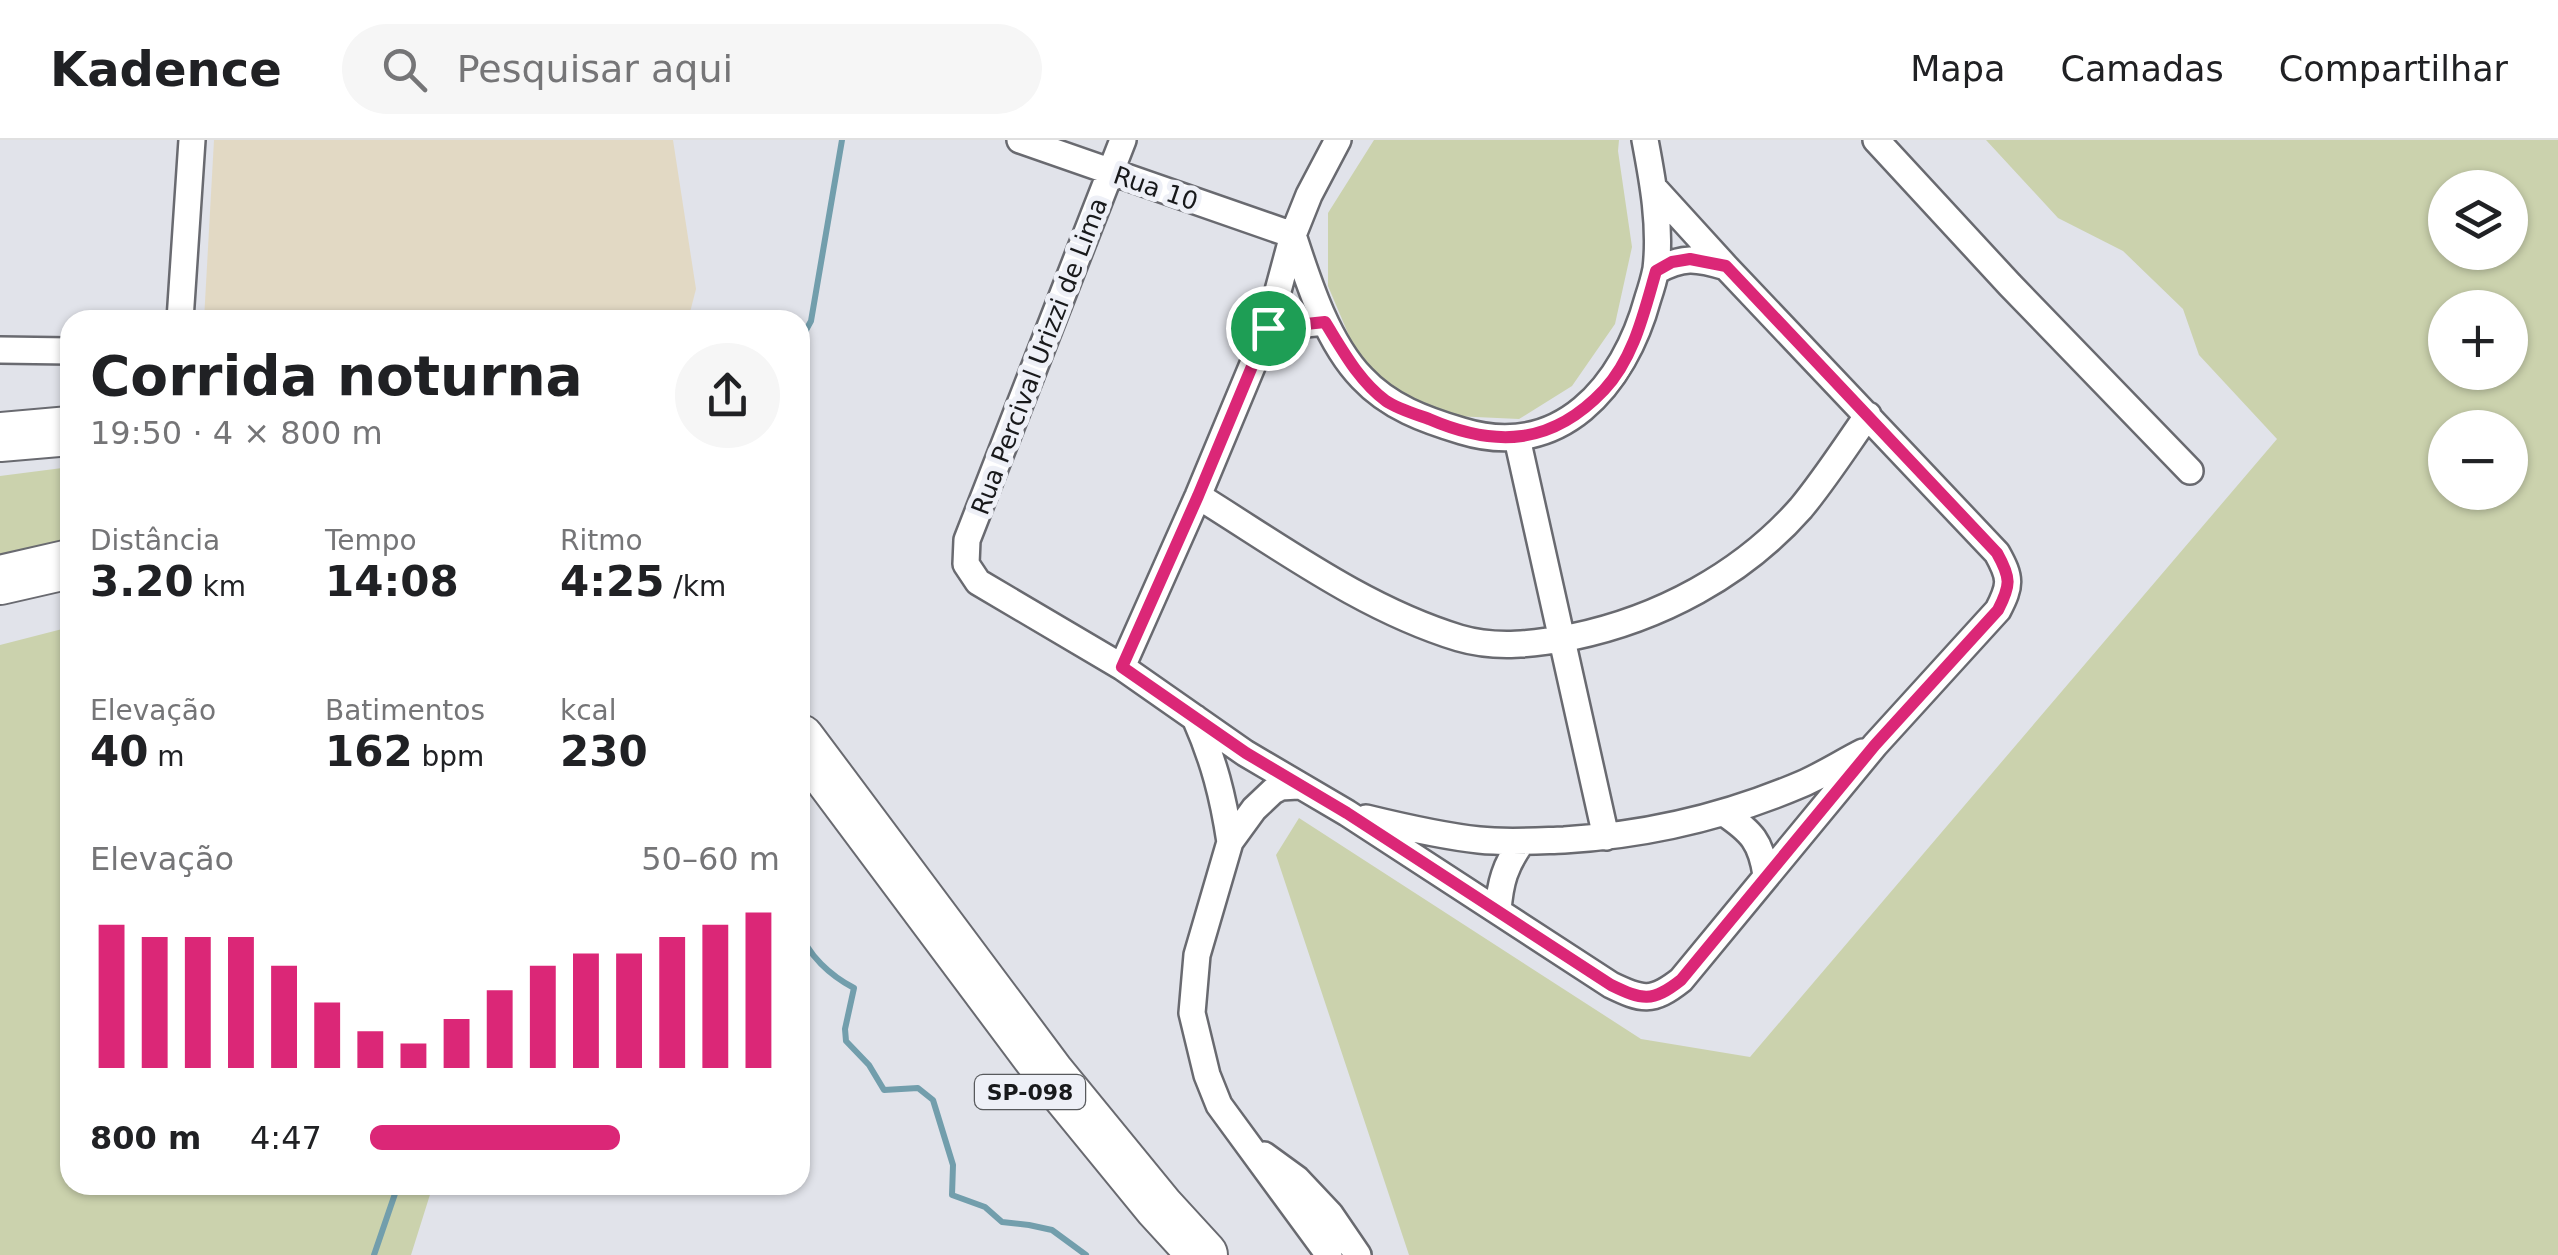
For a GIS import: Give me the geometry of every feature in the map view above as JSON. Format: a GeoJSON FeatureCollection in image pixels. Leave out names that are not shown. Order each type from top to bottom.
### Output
{"type":"FeatureCollection","features":[{"type":"Feature","properties":{"kind":"highway"},"geometry":{"type":"LineString","coordinates":[[0,437],[60,432]]}},
{"type":"Feature","properties":{"kind":"highway"},"geometry":{"type":"LineString","coordinates":[[0,580],[60,566]]}},
{"type":"Feature","properties":{"kind":"highway","name":"SP-098"},"geometry":{"type":"LineString","coordinates":[[810,752],[1051,1075],[1203,1255]]}},
{"type":"Feature","properties":{"kind":"highway","name":"SP-098"},"geometry":{"type":"LineString","coordinates":[[810,790],[1078,1159],[1164,1255]]}},
{"type":"Feature","properties":{"kind":"street"},"geometry":{"type":"LineString","coordinates":[[181,310],[192,140]]}},
{"type":"Feature","properties":{"kind":"street","name":"Rua 10"},"geometry":{"type":"LineString","coordinates":[[1020,140],[1292,235]]}},
{"type":"Feature","properties":{"kind":"street","name":"Rua Percival Urizzi de Lima"},"geometry":{"type":"LineString","coordinates":[[1122,667],[1008,602],[978,582],[966,564],[968,540],[1123,140]]}},
{"type":"Feature","properties":{"kind":"street"},"geometry":{"type":"LineString","coordinates":[[1338,140],[1292,235],[1268,328],[1122,667],[1298,786],[1347,813],[1611,985],[1644,998],[1655,997],[1681,980],[1875,745],[1998,610],[2008,580],[1997,553],[1654,188]]}},
{"type":"Feature","properties":{"kind":"street"},"geometry":{"type":"LineString","coordinates":[[1292,235],[1325,322],[1360,376],[1388,402],[1478,436],[1517,438],[1548,430],[1576,414],[1606,388],[1632,346],[1656,271],[1654,188],[1645,140]]}},
{"type":"Feature","properties":{"kind":"street"},"geometry":{"type":"LineString","coordinates":[[1876,140],[2190,471]]}},
{"type":"Feature","properties":{"kind":"street"},"geometry":{"type":"LineString","coordinates":[[1656,271],[1672,262],[1690,259],[1726,266]]}},
{"type":"Feature","properties":{"kind":"street"},"geometry":{"type":"LineString","coordinates":[[1268,328],[1325,322]]}},
{"type":"Feature","properties":{"kind":"street"},"geometry":{"type":"LineString","coordinates":[[0,350],[60,351]]}},
{"type":"Feature","properties":{"kind":"street"},"geometry":{"type":"LineString","coordinates":[[1198,496],[1378,605],[1462,639],[1514,645],[1611,629],[1665,608],[1720,577],[1764,544],[1802,506],[1868,415]]}},
{"type":"Feature","properties":{"kind":"street"},"geometry":{"type":"LineString","coordinates":[[1517,438],[1606,838]]}},
{"type":"Feature","properties":{"kind":"street"},"geometry":{"type":"LineString","coordinates":[[1195,718],[1223,795],[1230,842]]}},
{"type":"Feature","properties":{"kind":"street"},"geometry":{"type":"LineString","coordinates":[[1347,813],[1480,840],[1606,838],[1654,831],[1724,813],[1804,783],[1875,745]]}},
{"type":"Feature","properties":{"kind":"street"},"geometry":{"type":"LineString","coordinates":[[1298,786],[1273,791],[1230,842],[1197,955],[1192,1013],[1220,1104],[1328,1255]]}},
{"type":"Feature","properties":{"kind":"street"},"geometry":{"type":"LineString","coordinates":[[1724,813],[1753,836],[1764,860],[1766,876]]}},
{"type":"Feature","properties":{"kind":"street"},"geometry":{"type":"LineString","coordinates":[[1498,911],[1504,872],[1522,842]]}},
{"type":"Feature","properties":{"kind":"street"},"geometry":{"type":"LineString","coordinates":[[1244,1140],[1297,1179],[1330,1214],[1358,1255]]}},
{"type":"Feature","properties":{"kind":"shaded area"},"geometry":{"type":"Polygon","coordinates":[[[214,140],[673,140],[696,289],[691,310],[205,310],[214,140]]]}},
{"type":"Feature","properties":{"kind":"green space"},"geometry":{"type":"Polygon","coordinates":[[[1374,140],[1619,140],[1632,247],[1615,324],[1572,386],[1519,419],[1454,416],[1395,398],[1355,350],[1328,286],[1328,213],[1374,140]]]}},
{"type":"Feature","properties":{"kind":"green space"},"geometry":{"type":"Polygon","coordinates":[[[1986,140],[2558,140],[2558,1255],[1409,1255],[1276,855],[1299,818],[1641,1039],[1750,1057],[2277,439],[2199,355],[2183,309],[2123,251],[2058,218],[1986,140]]]}},
{"type":"Feature","properties":{"kind":"green space"},"geometry":{"type":"Polygon","coordinates":[[[60,468],[60,541],[0,556],[0,476],[60,468]]]}},
{"type":"Feature","properties":{"kind":"green space"},"geometry":{"type":"Polygon","coordinates":[[[60,630],[60,1195],[430,1195],[411,1255],[0,1255],[0,645],[60,630]]]}},
{"type":"Feature","properties":{"kind":"waterway"},"geometry":{"type":"LineString","coordinates":[[810,323],[842,140]]}},
{"type":"Feature","properties":{"kind":"waterway"},"geometry":{"type":"LineString","coordinates":[[810,950],[821,964],[854,988],[846,1041],[869,1065],[884,1090],[918,1088],[933,1100],[953,1165],[952,1195],[985,1207],[1002,1222],[1052,1230],[1086,1255]]}},
{"type":"Feature","properties":{"kind":"waterway"},"geometry":{"type":"LineString","coordinates":[[374,1255],[395,1195]]}},
{"type":"Feature","properties":{"kind":"route"},"geometry":{"type":"LineString","coordinates":[[1690,259],[1726,266],[1997,553],[2006,569],[2007,592],[1998,610],[1875,745],[1681,980],[1655,997],[1632,995],[1246,753],[1122,667],[1268,328],[1325,322],[1360,376],[1388,402],[1478,436],[1517,438],[1548,430],[1576,414],[1606,388],[1632,346],[1656,271],[1672,262],[1690,259]]}}]}
